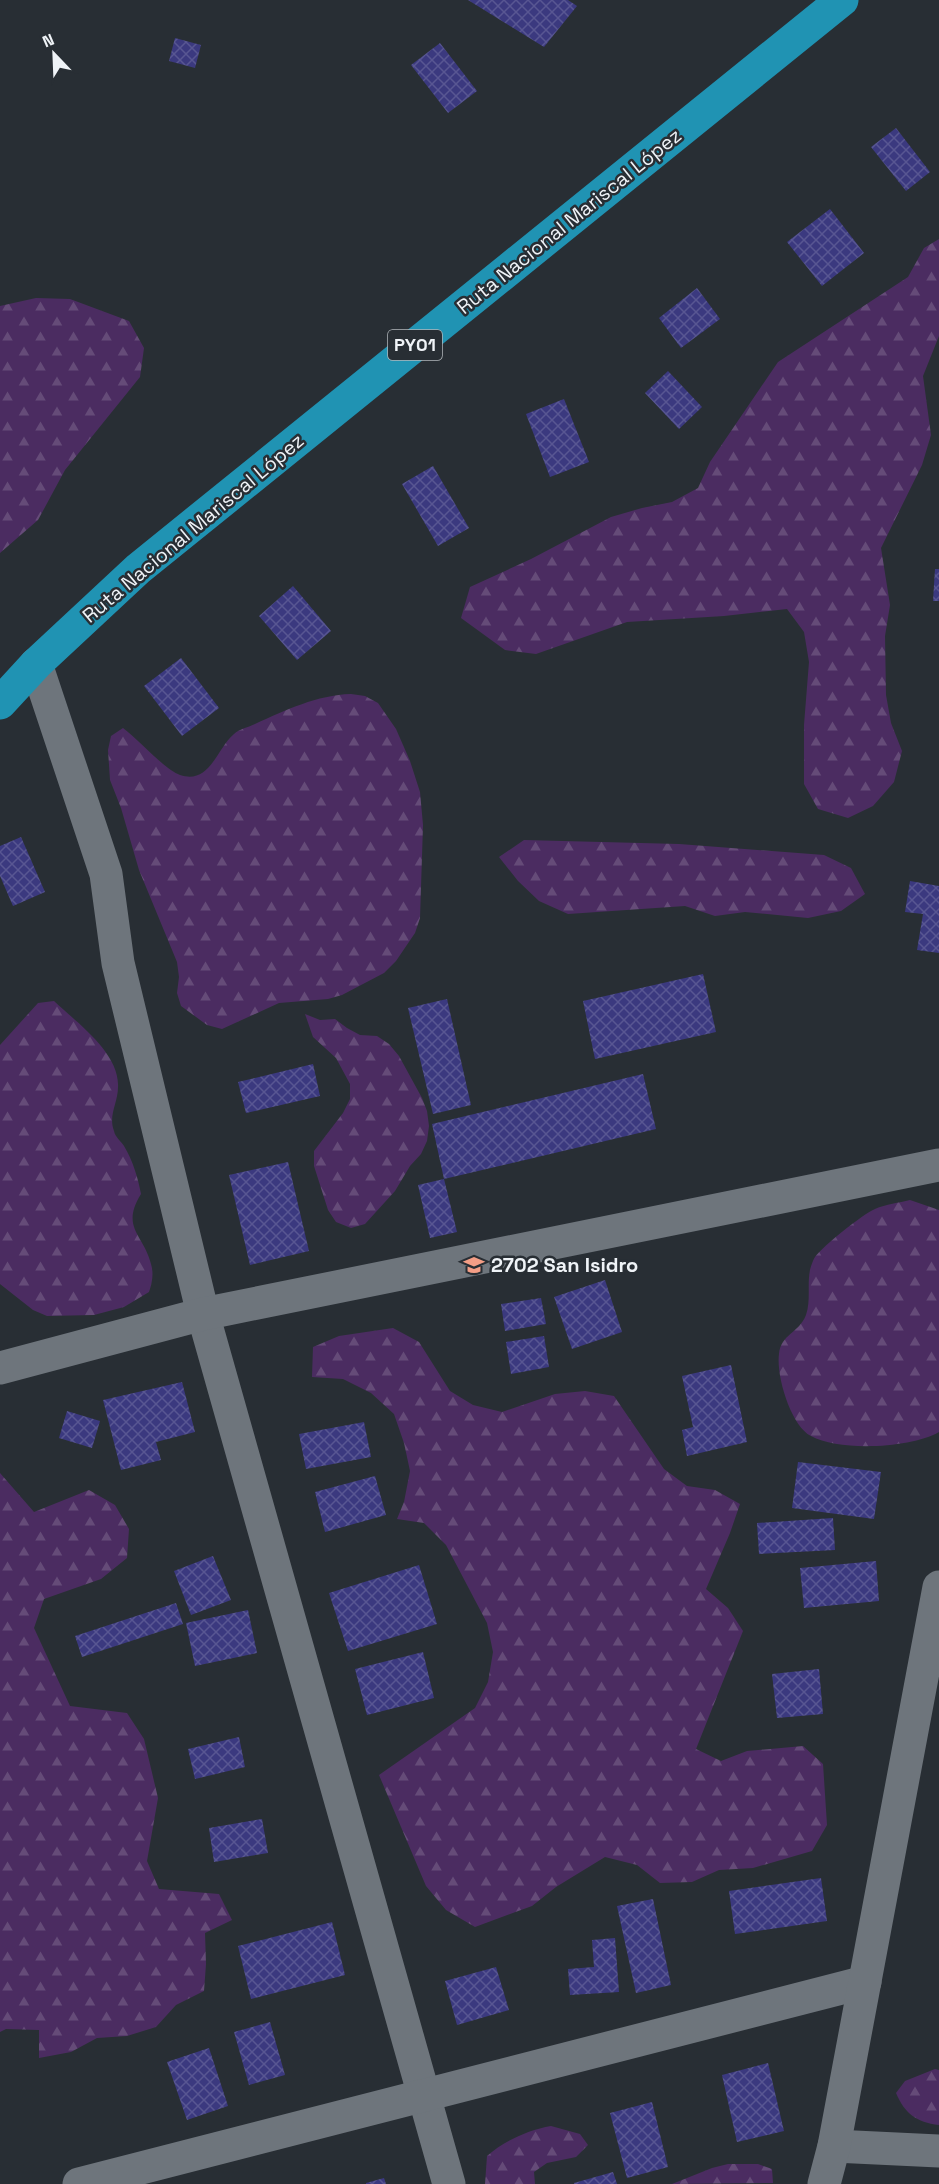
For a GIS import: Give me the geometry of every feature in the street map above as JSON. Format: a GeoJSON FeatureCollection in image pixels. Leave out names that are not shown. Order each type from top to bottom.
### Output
{"type":"FeatureCollection","features":[{"type":"Feature","properties":{"kind":"highway","name":"Ruta Nacional Mariscal López"},"geometry":{"type":"LineString","coordinates":[[0,703],[36,663],[138,569],[842,0]]}},
{"type":"Feature","properties":{"kind":"street"},"geometry":{"type":"LineString","coordinates":[[36,663],[106,874],[118,963],[203,1314],[449,2184]]}},
{"type":"Feature","properties":{"kind":"street"},"geometry":{"type":"LineString","coordinates":[[0,1368],[203,1314],[939,1165]]}},
{"type":"Feature","properties":{"kind":"street"},"geometry":{"type":"LineString","coordinates":[[824,2184],[834,2146],[939,1587]]}},
{"type":"Feature","properties":{"kind":"street"},"geometry":{"type":"LineString","coordinates":[[79,2184],[865,1982]]}},
{"type":"Feature","properties":{"kind":"street"},"geometry":{"type":"LineString","coordinates":[[834,2146],[939,2151]]}},
{"type":"Feature","properties":{"kind":"green space"},"geometry":{"type":"Polygon","coordinates":[[[939,239],[939,336],[923,376],[931,435],[922,465],[881,548],[890,605],[885,636],[886,695],[891,723],[902,751],[894,782],[873,806],[848,818],[818,809],[804,784],[804,725],[809,662],[804,632],[787,609],[724,616],[627,622],[536,654],[505,650],[461,618],[470,587],[531,559],[611,517],[672,502],[698,488],[710,462],[778,362],[908,277],[924,248],[939,239]]]}},
{"type":"Feature","properties":{"kind":"green space"},"geometry":{"type":"Polygon","coordinates":[[[36,298],[70,299],[129,321],[144,348],[140,377],[65,470],[38,520],[0,553],[0,306],[36,298]]]}},
{"type":"Feature","properties":{"kind":"green space"},"geometry":{"type":"Polygon","coordinates":[[[351,694],[365,696],[378,703],[396,729],[420,792],[423,825],[420,918],[415,933],[396,961],[384,973],[342,995],[328,999],[279,1003],[222,1029],[207,1025],[181,1006],[177,993],[179,977],[177,962],[139,870],[121,808],[110,780],[108,750],[111,736],[123,728],[167,767],[180,775],[190,777],[206,770],[228,740],[239,731],[302,704],[326,697],[351,694]]]}},
{"type":"Feature","properties":{"kind":"green space"},"geometry":{"type":"Polygon","coordinates":[[[524,840],[679,844],[824,855],[851,868],[865,894],[841,911],[808,918],[745,912],[715,916],[685,906],[568,914],[539,901],[518,881],[499,857],[524,840]]]}},
{"type":"Feature","properties":{"kind":"green space"},"geometry":{"type":"Polygon","coordinates":[[[54,1001],[95,1039],[112,1062],[117,1074],[118,1093],[112,1125],[137,1176],[141,1194],[135,1206],[133,1223],[148,1254],[152,1271],[149,1292],[124,1307],[94,1315],[47,1316],[33,1310],[0,1284],[0,1045],[38,1003],[54,1001]]]}},
{"type":"Feature","properties":{"kind":"green space"},"geometry":{"type":"Polygon","coordinates":[[[305,1014],[320,1020],[335,1019],[360,1035],[377,1036],[389,1044],[399,1056],[427,1111],[429,1126],[427,1141],[421,1154],[410,1166],[395,1191],[365,1224],[351,1228],[336,1222],[328,1210],[314,1166],[314,1151],[343,1113],[350,1099],[350,1084],[336,1058],[313,1037],[305,1014]]]}},
{"type":"Feature","properties":{"kind":"green space"},"geometry":{"type":"Polygon","coordinates":[[[910,1200],[939,1210],[939,1432],[911,1442],[875,1446],[839,1444],[811,1436],[797,1422],[786,1400],[780,1375],[779,1354],[783,1342],[799,1326],[806,1315],[810,1270],[814,1258],[869,1212],[910,1200]]]}},
{"type":"Feature","properties":{"kind":"green space"},"geometry":{"type":"Polygon","coordinates":[[[393,1328],[419,1342],[450,1391],[473,1405],[502,1412],[555,1394],[585,1391],[614,1396],[664,1469],[687,1486],[715,1490],[740,1504],[706,1589],[728,1608],[743,1631],[696,1749],[721,1761],[747,1751],[803,1746],[823,1764],[827,1825],[812,1851],[753,1868],[719,1870],[692,1882],[660,1883],[637,1865],[605,1857],[556,1887],[532,1906],[475,1927],[446,1910],[426,1886],[379,1775],[475,1708],[488,1682],[493,1652],[487,1623],[446,1545],[424,1523],[397,1519],[404,1502],[410,1471],[394,1414],[371,1393],[343,1379],[312,1377],[313,1347],[339,1336],[393,1328]]]}},
{"type":"Feature","properties":{"kind":"green space"},"geometry":{"type":"Polygon","coordinates":[[[0,1473],[34,1512],[89,1490],[115,1505],[129,1529],[127,1558],[101,1579],[44,1599],[34,1628],[70,1706],[127,1713],[144,1739],[158,1798],[147,1861],[159,1889],[219,1894],[232,1920],[205,1933],[204,1991],[176,2005],[156,2027],[127,2036],[97,2038],[71,2052],[39,2058],[39,2030],[6,2029],[0,2032],[0,1473]]]}},
{"type":"Feature","properties":{"kind":"green space"},"geometry":{"type":"Polygon","coordinates":[[[935,2069],[939,2070],[939,2125],[924,2122],[912,2116],[907,2112],[896,2093],[905,2081],[935,2069]]]}},
{"type":"Feature","properties":{"kind":"green space"},"geometry":{"type":"Polygon","coordinates":[[[551,2126],[580,2134],[588,2145],[576,2157],[547,2163],[534,2172],[535,2184],[485,2184],[487,2156],[517,2137],[551,2126]]]}},
{"type":"Feature","properties":{"kind":"green space"},"geometry":{"type":"Polygon","coordinates":[[[728,2164],[758,2164],[772,2169],[773,2183],[672,2184],[712,2168],[728,2164]]]}},
{"type":"Feature","properties":{"kind":"building"},"geometry":{"type":"Polygon","coordinates":[[[468,0],[568,0],[577,6],[544,47],[468,0]]]}},
{"type":"Feature","properties":{"kind":"building"},"geometry":{"type":"Polygon","coordinates":[[[175,38],[201,45],[195,68],[169,61],[175,38]]]}},
{"type":"Feature","properties":{"kind":"building"},"geometry":{"type":"Polygon","coordinates":[[[440,43],[477,91],[448,113],[411,65],[440,43]]]}},
{"type":"Feature","properties":{"kind":"building"},"geometry":{"type":"Polygon","coordinates":[[[896,128],[930,172],[906,191],[871,147],[896,128]]]}},
{"type":"Feature","properties":{"kind":"building"},"geometry":{"type":"Polygon","coordinates":[[[830,209],[864,253],[822,286],[787,242],[830,209]]]}},
{"type":"Feature","properties":{"kind":"building"},"geometry":{"type":"Polygon","coordinates":[[[697,288],[720,319],[681,348],[659,318],[697,288]]]}},
{"type":"Feature","properties":{"kind":"building"},"geometry":{"type":"Polygon","coordinates":[[[668,371],[702,407],[679,429],[645,393],[668,371]]]}},
{"type":"Feature","properties":{"kind":"building"},"geometry":{"type":"Polygon","coordinates":[[[564,399],[589,462],[550,477],[526,414],[564,399]]]}},
{"type":"Feature","properties":{"kind":"building"},"geometry":{"type":"Polygon","coordinates":[[[433,466],[469,528],[438,546],[402,484],[433,466]]]}},
{"type":"Feature","properties":{"kind":"building"},"geometry":{"type":"Polygon","coordinates":[[[935,569],[939,569],[939,601],[933,601],[935,569]]]}},
{"type":"Feature","properties":{"kind":"building"},"geometry":{"type":"Polygon","coordinates":[[[293,586],[331,631],[297,660],[259,616],[293,586]]]}},
{"type":"Feature","properties":{"kind":"building"},"geometry":{"type":"Polygon","coordinates":[[[181,658],[219,708],[182,736],[144,686],[181,658]]]}},
{"type":"Feature","properties":{"kind":"building"},"geometry":{"type":"Polygon","coordinates":[[[21,837],[45,892],[13,906],[0,876],[0,846],[21,837]]]}},
{"type":"Feature","properties":{"kind":"building"},"geometry":{"type":"Polygon","coordinates":[[[910,881],[939,886],[939,953],[917,950],[923,914],[905,912],[910,881]]]}},
{"type":"Feature","properties":{"kind":"building"},"geometry":{"type":"Polygon","coordinates":[[[703,974],[716,1032],[595,1059],[583,1001],[703,974]]]}},
{"type":"Feature","properties":{"kind":"building"},"geometry":{"type":"Polygon","coordinates":[[[447,999],[471,1105],[433,1114],[408,1008],[447,999]]]}},
{"type":"Feature","properties":{"kind":"building"},"geometry":{"type":"Polygon","coordinates":[[[313,1064],[320,1096],[246,1113],[238,1082],[313,1064]]]}},
{"type":"Feature","properties":{"kind":"building"},"geometry":{"type":"Polygon","coordinates":[[[643,1074],[656,1129],[444,1179],[432,1124],[643,1074]]]}},
{"type":"Feature","properties":{"kind":"building"},"geometry":{"type":"Polygon","coordinates":[[[288,1162],[309,1251],[250,1265],[229,1175],[288,1162]]]}},
{"type":"Feature","properties":{"kind":"building"},"geometry":{"type":"Polygon","coordinates":[[[444,1179],[457,1232],[430,1238],[418,1185],[444,1179]]]}},
{"type":"Feature","properties":{"kind":"building"},"geometry":{"type":"Polygon","coordinates":[[[605,1280],[622,1332],[572,1349],[554,1297],[605,1280]]]}},
{"type":"Feature","properties":{"kind":"building"},"geometry":{"type":"Polygon","coordinates":[[[541,1298],[546,1324],[505,1331],[501,1304],[541,1298]]]}},
{"type":"Feature","properties":{"kind":"building"},"geometry":{"type":"Polygon","coordinates":[[[544,1336],[549,1367],[511,1374],[506,1342],[544,1336]]]}},
{"type":"Feature","properties":{"kind":"building"},"geometry":{"type":"Polygon","coordinates":[[[731,1365],[747,1442],[687,1456],[682,1430],[693,1427],[682,1376],[731,1365]]]}},
{"type":"Feature","properties":{"kind":"building"},"geometry":{"type":"Polygon","coordinates":[[[182,1382],[195,1432],[156,1442],[161,1460],[121,1470],[103,1400],[182,1382]]]}},
{"type":"Feature","properties":{"kind":"building"},"geometry":{"type":"Polygon","coordinates":[[[67,1411],[100,1421],[92,1448],[59,1438],[67,1411]]]}},
{"type":"Feature","properties":{"kind":"building"},"geometry":{"type":"Polygon","coordinates":[[[364,1422],[371,1457],[306,1469],[299,1434],[364,1422]]]}},
{"type":"Feature","properties":{"kind":"building"},"geometry":{"type":"Polygon","coordinates":[[[798,1462],[881,1472],[874,1519],[792,1508],[798,1462]]]}},
{"type":"Feature","properties":{"kind":"building"},"geometry":{"type":"Polygon","coordinates":[[[375,1476],[386,1515],[325,1532],[315,1492],[375,1476]]]}},
{"type":"Feature","properties":{"kind":"building"},"geometry":{"type":"Polygon","coordinates":[[[833,1518],[835,1550],[759,1554],[757,1523],[833,1518]]]}},
{"type":"Feature","properties":{"kind":"building"},"geometry":{"type":"Polygon","coordinates":[[[213,1556],[231,1600],[191,1615],[174,1571],[213,1556]]]}},
{"type":"Feature","properties":{"kind":"building"},"geometry":{"type":"Polygon","coordinates":[[[876,1561],[879,1601],[804,1608],[800,1568],[876,1561]]]}},
{"type":"Feature","properties":{"kind":"building"},"geometry":{"type":"Polygon","coordinates":[[[419,1565],[437,1624],[348,1651],[329,1593],[419,1565]]]}},
{"type":"Feature","properties":{"kind":"building"},"geometry":{"type":"Polygon","coordinates":[[[176,1603],[183,1624],[82,1657],[75,1636],[176,1603]]]}},
{"type":"Feature","properties":{"kind":"building"},"geometry":{"type":"Polygon","coordinates":[[[248,1610],[257,1653],[195,1666],[186,1623],[248,1610]]]}},
{"type":"Feature","properties":{"kind":"building"},"geometry":{"type":"Polygon","coordinates":[[[423,1652],[434,1698],[367,1715],[355,1669],[423,1652]]]}},
{"type":"Feature","properties":{"kind":"building"},"geometry":{"type":"Polygon","coordinates":[[[819,1669],[823,1714],[777,1718],[772,1674],[819,1669]]]}},
{"type":"Feature","properties":{"kind":"building"},"geometry":{"type":"Polygon","coordinates":[[[239,1737],[245,1767],[195,1779],[188,1749],[239,1737]]]}},
{"type":"Feature","properties":{"kind":"building"},"geometry":{"type":"Polygon","coordinates":[[[262,1819],[268,1853],[214,1862],[209,1828],[262,1819]]]}},
{"type":"Feature","properties":{"kind":"building"},"geometry":{"type":"Polygon","coordinates":[[[821,1878],[827,1921],[735,1934],[729,1891],[821,1878]]]}},
{"type":"Feature","properties":{"kind":"building"},"geometry":{"type":"Polygon","coordinates":[[[653,1899],[671,1985],[636,1993],[617,1906],[653,1899]]]}},
{"type":"Feature","properties":{"kind":"building"},"geometry":{"type":"Polygon","coordinates":[[[332,1922],[345,1975],[251,1999],[238,1946],[332,1922]]]}},
{"type":"Feature","properties":{"kind":"building"},"geometry":{"type":"Polygon","coordinates":[[[615,1938],[619,1992],[570,1995],[568,1969],[594,1967],[592,1940],[615,1938]]]}},
{"type":"Feature","properties":{"kind":"building"},"geometry":{"type":"Polygon","coordinates":[[[496,1967],[509,2010],[457,2025],[445,1981],[496,1967]]]}},
{"type":"Feature","properties":{"kind":"building"},"geometry":{"type":"Polygon","coordinates":[[[270,2022],[285,2075],[249,2085],[234,2032],[270,2022]]]}},
{"type":"Feature","properties":{"kind":"building"},"geometry":{"type":"Polygon","coordinates":[[[209,2048],[228,2106],[187,2120],[167,2062],[209,2048]]]}},
{"type":"Feature","properties":{"kind":"building"},"geometry":{"type":"Polygon","coordinates":[[[768,2063],[784,2131],[737,2142],[722,2075],[768,2063]]]}},
{"type":"Feature","properties":{"kind":"building"},"geometry":{"type":"Polygon","coordinates":[[[652,2102],[668,2167],[627,2178],[610,2113],[652,2102]]]}},
{"type":"Feature","properties":{"kind":"building"},"geometry":{"type":"Polygon","coordinates":[[[613,2172],[617,2184],[574,2184],[574,2183],[613,2172]]]}},
{"type":"Feature","properties":{"kind":"building"},"geometry":{"type":"Polygon","coordinates":[[[384,2178],[386,2184],[366,2184],[366,2183],[384,2178]]]}},
{"type":"Feature","properties":{"kind":"place","name":"2702 San Isidro"},"geometry":{"type":"Point","coordinates":[474,1265]}}]}
